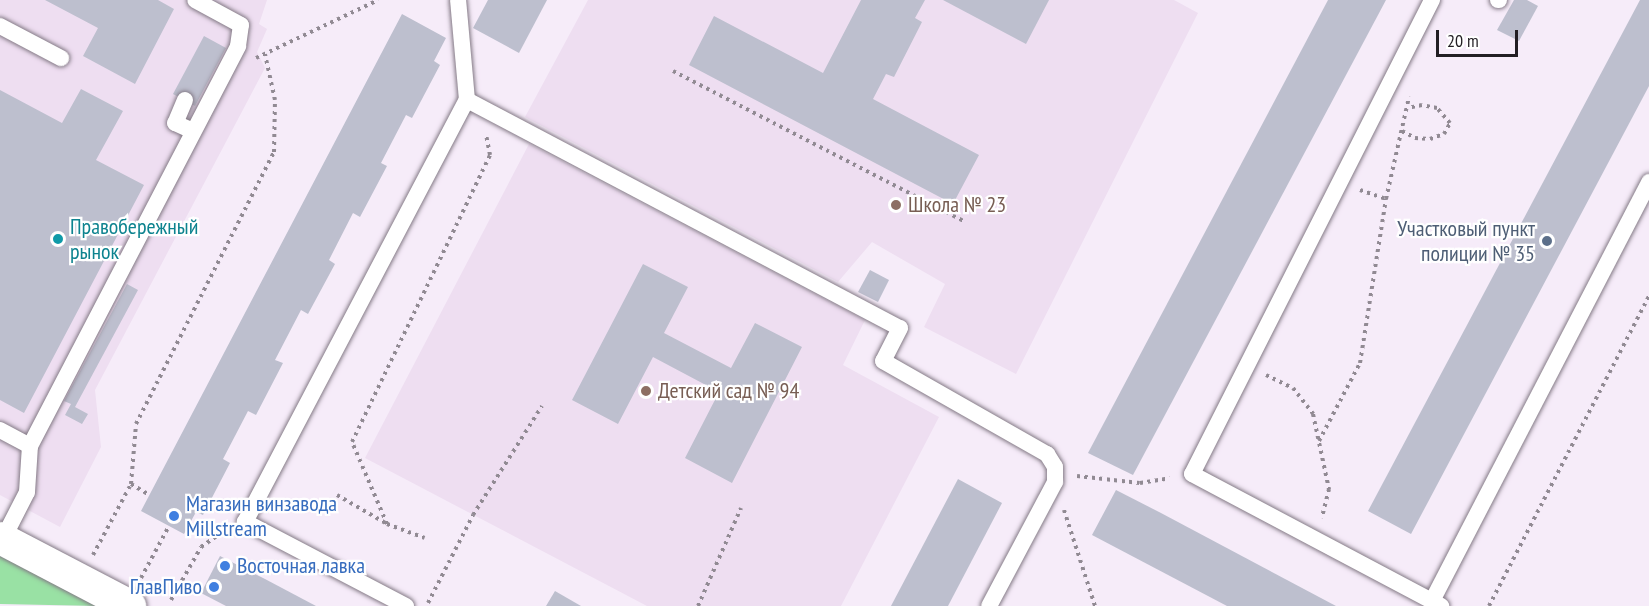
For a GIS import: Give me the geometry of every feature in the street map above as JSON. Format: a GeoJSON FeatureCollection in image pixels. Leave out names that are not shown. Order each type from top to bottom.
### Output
{"type":"FeatureCollection","features":[{"type":"Feature","properties":{"kind":"street"},"geometry":{"type":"LineString","coordinates":[[1,539],[134,595]]}},
{"type":"Feature","properties":{"kind":"lane"},"geometry":{"type":"LineString","coordinates":[[1,539],[27,492],[30,446],[238,46],[241,25],[195,0]]}},
{"type":"Feature","properties":{"kind":"lane"},"geometry":{"type":"LineString","coordinates":[[406,606],[245,522],[473,104],[458,0]]}},
{"type":"Feature","properties":{"kind":"lane"},"geometry":{"type":"LineString","coordinates":[[1432,0],[1192,474],[1437,604],[1649,182]]}},
{"type":"Feature","properties":{"kind":"lane"},"geometry":{"type":"LineString","coordinates":[[0,26],[61,58]]}},
{"type":"Feature","properties":{"kind":"lane"},"geometry":{"type":"LineString","coordinates":[[185,100],[175,123],[193,131]]}},
{"type":"Feature","properties":{"kind":"lane"},"geometry":{"type":"LineString","coordinates":[[473,104],[900,328],[883,361],[1037,446],[1055,467],[1055,482],[989,606]]}},
{"type":"Feature","properties":{"kind":"lane"},"geometry":{"type":"LineString","coordinates":[[0,430],[30,446]]}},
{"type":"Feature","properties":{"kind":"path"},"geometry":{"type":"LineString","coordinates":[[227,67],[265,54],[378,0]]}},
{"type":"Feature","properties":{"kind":"path"},"geometry":{"type":"LineString","coordinates":[[91,559],[131,484],[136,424],[274,152],[274,100],[265,54]]}},
{"type":"Feature","properties":{"kind":"path"},"geometry":{"type":"LineString","coordinates":[[1318,441],[1360,363],[1382,221],[1408,108],[1411,72],[1404,56]]}},
{"type":"Feature","properties":{"kind":"path"},"geometry":{"type":"LineString","coordinates":[[673,71],[964,221]]}},
{"type":"Feature","properties":{"kind":"path"},"geometry":{"type":"LineString","coordinates":[[387,524],[352,442],[490,155],[473,104]]}},
{"type":"Feature","properties":{"kind":"path"},"geometry":{"type":"LineString","coordinates":[[1402,131],[1430,139],[1444,134],[1450,123],[1437,108],[1422,105],[1408,108]]}},
{"type":"Feature","properties":{"kind":"path"},"geometry":{"type":"LineString","coordinates":[[1489,606],[1649,296]]}},
{"type":"Feature","properties":{"kind":"path"},"geometry":{"type":"LineString","coordinates":[[1247,365],[1293,388],[1305,400],[1318,441],[1329,489],[1322,518],[1312,538]]}},
{"type":"Feature","properties":{"kind":"path"},"geometry":{"type":"LineString","coordinates":[[427,606],[473,516],[542,406]]}},
{"type":"Feature","properties":{"kind":"path"},"geometry":{"type":"LineString","coordinates":[[1095,606],[1055,482],[1073,475],[1140,483],[1192,474]]}},
{"type":"Feature","properties":{"kind":"path"},"geometry":{"type":"LineString","coordinates":[[131,484],[149,495]]}},
{"type":"Feature","properties":{"kind":"path"},"geometry":{"type":"LineString","coordinates":[[337,495],[387,524],[425,538]]}},
{"type":"Feature","properties":{"kind":"path"},"geometry":{"type":"LineString","coordinates":[[698,606],[741,508]]}},
{"type":"Feature","properties":{"kind":"path"},"geometry":{"type":"LineString","coordinates":[[171,600],[201,547],[245,522]]}},
{"type":"Feature","properties":{"kind":"path"},"geometry":{"type":"LineString","coordinates":[[134,595],[169,526]]}},
{"type":"Feature","properties":{"kind":"shaded area"},"geometry":{"type":"Polygon","coordinates":[[[0,0],[267,0],[259,24],[267,29],[257,52],[265,68],[95,390],[101,447],[60,527],[0,495],[0,0]]]}},
{"type":"Feature","properties":{"kind":"shaded area","name":"Школа № 23"},"geometry":{"type":"Polygon","coordinates":[[[588,0],[1174,0],[1198,13],[1016,374],[924,327],[945,284],[872,242],[838,282],[525,117],[588,0]]]}},
{"type":"Feature","properties":{"kind":"shaded area","name":"Детский сад № 94"},"geometry":{"type":"Polygon","coordinates":[[[529,144],[865,320],[843,365],[939,417],[841,606],[647,606],[365,458],[529,144]]]}},
{"type":"Feature","properties":{"kind":"green space"},"geometry":{"type":"Polygon","coordinates":[[[0,554],[98,606],[0,604],[0,554]]]}},
{"type":"Feature","properties":{"kind":"building"},"geometry":{"type":"Polygon","coordinates":[[[45,0],[158,0],[174,9],[135,84],[83,56],[98,28],[45,0]]]}},
{"type":"Feature","properties":{"kind":"building"},"geometry":{"type":"Polygon","coordinates":[[[488,0],[547,0],[519,53],[473,28],[488,0]]]}},
{"type":"Feature","properties":{"kind":"building"},"geometry":{"type":"Polygon","coordinates":[[[861,0],[925,0],[915,18],[922,22],[894,77],[886,74],[873,99],[979,155],[953,204],[689,65],[714,16],[823,73],[861,0]]]}},
{"type":"Feature","properties":{"kind":"building"},"geometry":{"type":"Polygon","coordinates":[[[943,0],[1049,0],[1026,44],[943,0]]]}},
{"type":"Feature","properties":{"kind":"building"},"geometry":{"type":"Polygon","coordinates":[[[1328,0],[1386,0],[1133,475],[1088,453],[1328,0]]]}},
{"type":"Feature","properties":{"kind":"building"},"geometry":{"type":"Polygon","coordinates":[[[1514,0],[1527,0],[1538,6],[1519,41],[1497,30],[1514,0]]]}},
{"type":"Feature","properties":{"kind":"building"},"geometry":{"type":"Polygon","coordinates":[[[1640,0],[1649,0],[1649,86],[1411,534],[1368,511],[1640,0]]]}},
{"type":"Feature","properties":{"kind":"building"},"geometry":{"type":"Polygon","coordinates":[[[402,14],[446,38],[434,61],[440,65],[412,118],[406,115],[381,163],[387,166],[360,217],[353,213],[329,260],[335,264],[308,314],[301,310],[275,360],[283,363],[256,415],[248,411],[223,459],[230,463],[203,515],[196,512],[184,534],[141,511],[402,14]]]}},
{"type":"Feature","properties":{"kind":"building"},"geometry":{"type":"Polygon","coordinates":[[[204,36],[226,48],[195,106],[173,94],[204,36]]]}},
{"type":"Feature","properties":{"kind":"building","name":"Правобережный рынок"},"geometry":{"type":"Polygon","coordinates":[[[81,89],[123,111],[96,160],[144,185],[24,413],[0,400],[0,90],[62,123],[81,89]]]}},
{"type":"Feature","properties":{"kind":"building"},"geometry":{"type":"Polygon","coordinates":[[[643,264],[688,287],[664,333],[731,368],[755,323],[802,347],[732,483],[685,458],[719,392],[653,357],[618,424],[572,400],[643,264]]]}},
{"type":"Feature","properties":{"kind":"building"},"geometry":{"type":"Polygon","coordinates":[[[870,270],[889,280],[878,302],[858,292],[870,270]]]}},
{"type":"Feature","properties":{"kind":"building"},"geometry":{"type":"Polygon","coordinates":[[[127,284],[138,290],[75,407],[88,414],[82,424],[65,415],[71,404],[64,401],[127,284]]]}},
{"type":"Feature","properties":{"kind":"building"},"geometry":{"type":"Polygon","coordinates":[[[958,479],[1002,503],[948,606],[891,606],[958,479]]]}},
{"type":"Feature","properties":{"kind":"building"},"geometry":{"type":"Polygon","coordinates":[[[1116,490],[1336,606],[1227,606],[1092,535],[1116,490]]]}},
{"type":"Feature","properties":{"kind":"building"},"geometry":{"type":"Polygon","coordinates":[[[220,556],[316,606],[226,606],[201,593],[220,556]]]}},
{"type":"Feature","properties":{"kind":"building"},"geometry":{"type":"Polygon","coordinates":[[[555,591],[581,606],[546,606],[555,591]]]}},
{"type":"Feature","properties":{"kind":"place","name":"Школа № 23"},"geometry":{"type":"Point","coordinates":[896,205]}},
{"type":"Feature","properties":{"kind":"place","name":"Правобережный рынок"},"geometry":{"type":"Point","coordinates":[58,239]}},
{"type":"Feature","properties":{"kind":"place","name":"Участковый пункт полиции № 35"},"geometry":{"type":"Point","coordinates":[1547,241]}},
{"type":"Feature","properties":{"kind":"place","name":"Детский сад № 94"},"geometry":{"type":"Point","coordinates":[646,391]}},
{"type":"Feature","properties":{"kind":"place","name":"Магазин винзавода Millstream"},"geometry":{"type":"Point","coordinates":[174,516]}},
{"type":"Feature","properties":{"kind":"place","name":"Восточная лавка"},"geometry":{"type":"Point","coordinates":[225,566]}},
{"type":"Feature","properties":{"kind":"place","name":"ГлавПиво"},"geometry":{"type":"Point","coordinates":[214,587]}}]}
